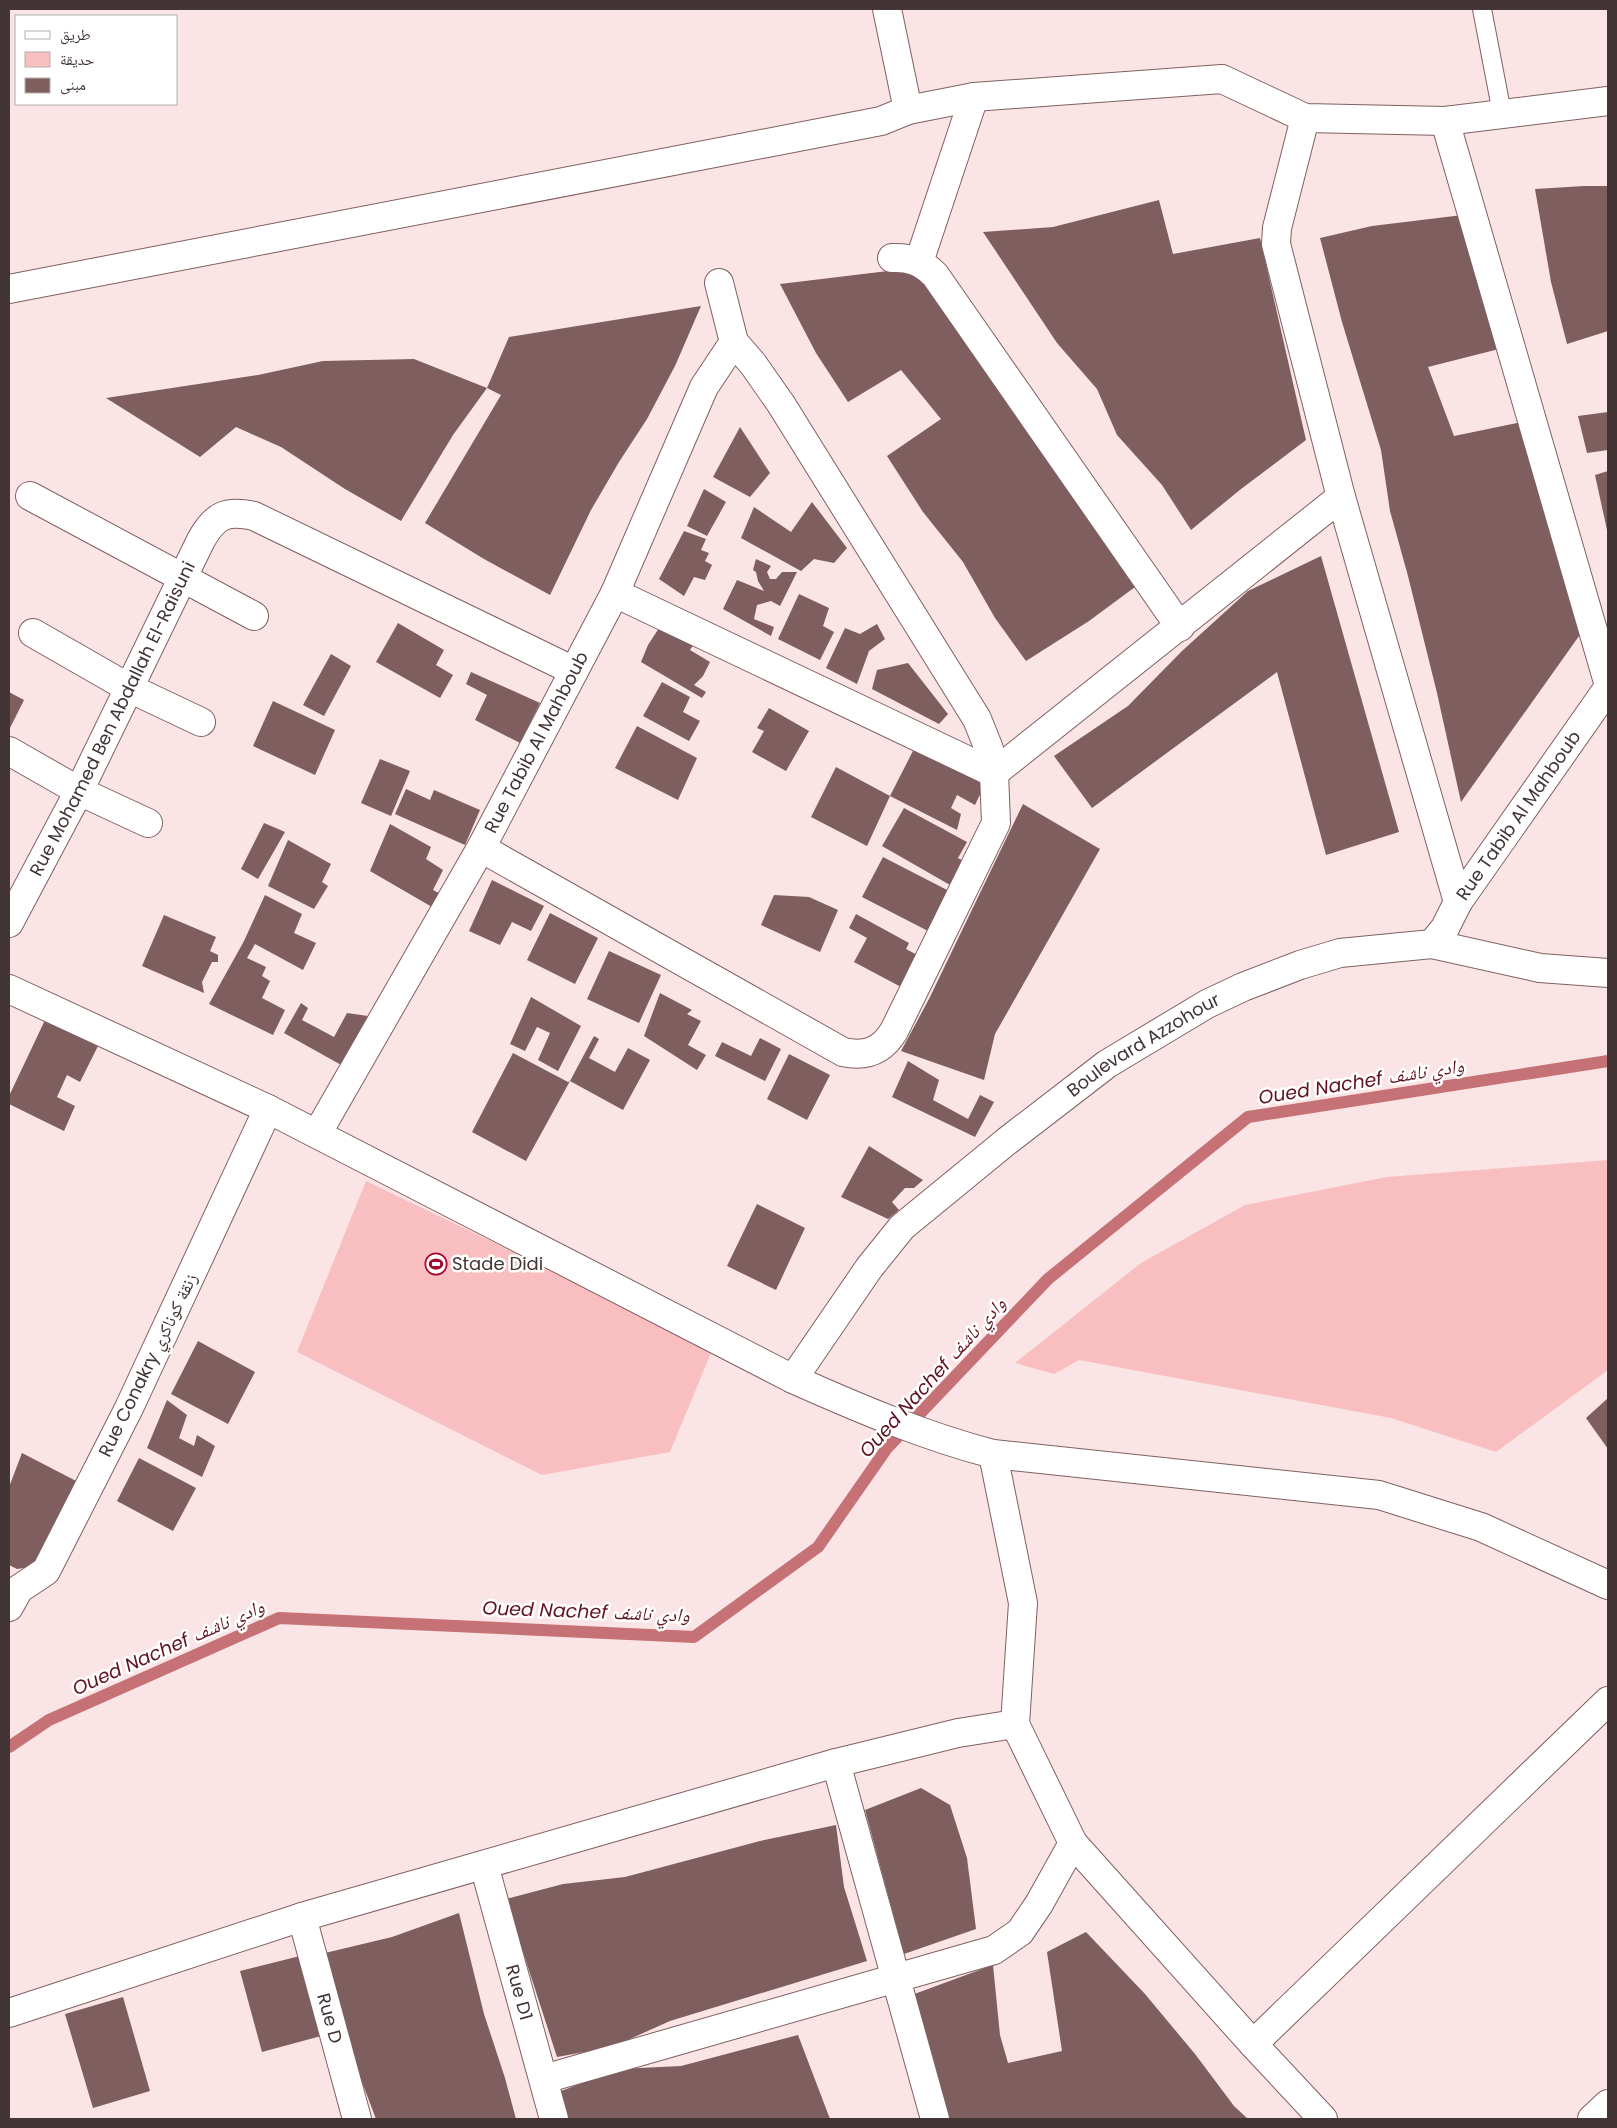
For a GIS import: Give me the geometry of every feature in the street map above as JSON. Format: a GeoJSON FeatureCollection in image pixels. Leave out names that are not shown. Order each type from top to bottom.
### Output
{"type":"FeatureCollection","features":[{"type":"Feature","properties":{"kind":"street"},"geometry":{"type":"LineString","coordinates":[[887,9],[908,110]]}},
{"type":"Feature","properties":{"kind":"street"},"geometry":{"type":"LineString","coordinates":[[9,289],[881,121],[908,110],[974,98],[1222,79],[1305,118],[1445,121],[1608,101]]}},
{"type":"Feature","properties":{"kind":"street"},"geometry":{"type":"LineString","coordinates":[[919,262],[974,98]]}},
{"type":"Feature","properties":{"kind":"street"},"geometry":{"type":"LineString","coordinates":[[1305,118],[1277,228],[1276,244],[1341,497],[1458,902]]}},
{"type":"Feature","properties":{"kind":"street"},"geometry":{"type":"LineString","coordinates":[[1445,121],[1608,682]]}},
{"type":"Feature","properties":{"kind":"street"},"geometry":{"type":"LineString","coordinates":[[892,258],[904,258],[919,262],[935,275],[1180,627]]}},
{"type":"Feature","properties":{"kind":"street"},"geometry":{"type":"LineString","coordinates":[[482,848],[843,1052],[855,1055],[867,1054],[878,1050],[888,1042],[996,823],[994,773],[989,749],[977,719],[781,404],[753,364],[734,342],[719,283]]}},
{"type":"Feature","properties":{"kind":"street","name":"Rue Tabib Al Mahboub"},"geometry":{"type":"LineString","coordinates":[[316,1134],[482,848],[615,593],[704,387],[734,342]]}},
{"type":"Feature","properties":{"kind":"street"},"geometry":{"type":"LineString","coordinates":[[30,496],[254,616]]}},
{"type":"Feature","properties":{"kind":"street"},"geometry":{"type":"LineString","coordinates":[[994,773],[1180,627],[1341,497]]}},
{"type":"Feature","properties":{"kind":"street","name":"Rue Mohamed Ben Abdallah El-Raisuni"},"geometry":{"type":"LineString","coordinates":[[9,923],[79,791],[209,526],[218,518],[228,514],[240,513],[254,516],[574,671]]}},
{"type":"Feature","properties":{"kind":"street"},"geometry":{"type":"LineString","coordinates":[[615,593],[994,773]]}},
{"type":"Feature","properties":{"kind":"street"},"geometry":{"type":"LineString","coordinates":[[33,634],[129,688],[201,722]]}},
{"type":"Feature","properties":{"kind":"street","name":"Rue Tabib Al Mahboub"},"geometry":{"type":"LineString","coordinates":[[1432,944],[1445,928],[1458,902],[1608,688]]}},
{"type":"Feature","properties":{"kind":"street"},"geometry":{"type":"LineString","coordinates":[[9,752],[79,791],[148,823]]}},
{"type":"Feature","properties":{"kind":"street","name":"Boulevard Azzohour"},"geometry":{"type":"LineString","coordinates":[[793,1379],[868,1268],[902,1227],[1007,1140],[1107,1064],[1207,1004],[1243,987],[1300,965],[1340,953],[1432,944],[1540,968],[1608,973]]}},
{"type":"Feature","properties":{"kind":"street"},"geometry":{"type":"LineString","coordinates":[[9,989],[268,1109],[793,1379],[949,1443],[993,1454],[1379,1495],[1482,1527],[1608,1585]]}},
{"type":"Feature","properties":{"kind":"street","name":"Rue Conakry زنقة كوناكري"},"geometry":{"type":"LineString","coordinates":[[9,1607],[19,1589],[46,1571],[129,1408],[268,1109]]}},
{"type":"Feature","properties":{"kind":"street"},"geometry":{"type":"LineString","coordinates":[[993,1454],[1023,1603],[1015,1724],[1073,1843],[1252,2044],[1323,2119]]}},
{"type":"Feature","properties":{"kind":"street"},"geometry":{"type":"LineString","coordinates":[[1252,2044],[1608,1701]]}},
{"type":"Feature","properties":{"kind":"street"},"geometry":{"type":"LineString","coordinates":[[9,2013],[302,1917],[836,1763],[958,1733],[1015,1724]]}},
{"type":"Feature","properties":{"kind":"street"},"geometry":{"type":"LineString","coordinates":[[836,1763],[935,2119]]}},
{"type":"Feature","properties":{"kind":"street"},"geometry":{"type":"LineString","coordinates":[[544,2079],[994,1950],[1020,1932],[1039,1904],[1073,1843]]}},
{"type":"Feature","properties":{"kind":"street","name":"Rue D1"},"geometry":{"type":"LineString","coordinates":[[484,1865],[554,2119]]}},
{"type":"Feature","properties":{"kind":"street","name":"Rue D"},"geometry":{"type":"LineString","coordinates":[[302,1917],[357,2119]]}},
{"type":"Feature","properties":{"kind":"street"},"geometry":{"type":"LineString","coordinates":[[1592,2119],[1608,2104]]}},
{"type":"Feature","properties":{"kind":"lane"},"geometry":{"type":"LineString","coordinates":[[1482,9],[1502,113]]}},
{"type":"Feature","properties":{"kind":"green space"},"geometry":{"type":"Polygon","coordinates":[[[1608,1160],[1608,1370],[1496,1452],[1391,1418],[1079,1360],[1054,1374],[1015,1363],[1141,1263],[1245,1205],[1387,1177],[1608,1160]]]}},
{"type":"Feature","properties":{"kind":"green space","name":"Stade Didi"},"geometry":{"type":"Polygon","coordinates":[[[366,1181],[713,1348],[670,1452],[542,1475],[297,1352],[366,1181]]]}},
{"type":"Feature","properties":{"kind":"building"},"geometry":{"type":"Polygon","coordinates":[[[1608,186],[1608,331],[1567,344],[1551,282],[1535,189],[1608,186]]]}},
{"type":"Feature","properties":{"kind":"building"},"geometry":{"type":"Polygon","coordinates":[[[1159,200],[1173,254],[1260,238],[1306,440],[1191,530],[1162,485],[1117,435],[1097,389],[1057,343],[983,232],[1053,227],[1159,200]]]}},
{"type":"Feature","properties":{"kind":"building"},"geometry":{"type":"Polygon","coordinates":[[[1471,214],[1503,348],[1428,367],[1454,436],[1522,422],[1584,629],[1461,802],[1437,693],[1390,511],[1381,450],[1342,322],[1320,238],[1372,226],[1471,214]]]}},
{"type":"Feature","properties":{"kind":"building"},"geometry":{"type":"Polygon","coordinates":[[[913,268],[1135,587],[1089,621],[1026,661],[995,618],[963,562],[923,512],[887,456],[941,419],[901,370],[848,402],[816,353],[780,284],[913,268]]]}},
{"type":"Feature","properties":{"kind":"building"},"geometry":{"type":"Polygon","coordinates":[[[701,306],[675,366],[647,419],[591,510],[550,595],[484,559],[425,523],[501,395],[487,388],[509,337],[701,306]]]}},
{"type":"Feature","properties":{"kind":"building"},"geometry":{"type":"Polygon","coordinates":[[[414,359],[487,388],[453,435],[401,521],[345,489],[281,447],[236,427],[200,457],[106,398],[258,375],[323,361],[414,359]]]}},
{"type":"Feature","properties":{"kind":"building"},"geometry":{"type":"Polygon","coordinates":[[[1608,412],[1608,450],[1587,453],[1578,416],[1608,412]]]}},
{"type":"Feature","properties":{"kind":"building"},"geometry":{"type":"Polygon","coordinates":[[[740,427],[770,473],[750,497],[713,477],[740,427]]]}},
{"type":"Feature","properties":{"kind":"building"},"geometry":{"type":"Polygon","coordinates":[[[1608,471],[1608,530],[1607,530],[1595,475],[1608,471]]]}},
{"type":"Feature","properties":{"kind":"building"},"geometry":{"type":"Polygon","coordinates":[[[704,489],[726,502],[707,536],[687,526],[704,489]]]}},
{"type":"Feature","properties":{"kind":"building"},"geometry":{"type":"Polygon","coordinates":[[[812,502],[847,548],[834,563],[814,559],[801,571],[741,538],[754,507],[791,532],[812,502]]]}},
{"type":"Feature","properties":{"kind":"building"},"geometry":{"type":"Polygon","coordinates":[[[684,531],[706,539],[701,550],[709,553],[705,561],[712,565],[705,580],[694,577],[684,596],[659,579],[684,531]]]}},
{"type":"Feature","properties":{"kind":"building"},"geometry":{"type":"Polygon","coordinates":[[[1321,556],[1399,832],[1326,855],[1277,672],[1092,808],[1054,756],[1128,706],[1182,651],[1248,591],[1321,556]]]}},
{"type":"Feature","properties":{"kind":"building"},"geometry":{"type":"Polygon","coordinates":[[[756,559],[771,566],[767,572],[770,579],[776,579],[782,572],[797,572],[780,606],[771,601],[757,605],[754,619],[774,627],[771,636],[723,609],[737,580],[764,591],[758,581],[756,572],[753,570],[756,559]]]}},
{"type":"Feature","properties":{"kind":"building"},"geometry":{"type":"Polygon","coordinates":[[[799,594],[829,608],[823,626],[834,632],[820,660],[778,639],[799,594]]]}},
{"type":"Feature","properties":{"kind":"building"},"geometry":{"type":"Polygon","coordinates":[[[663,622],[696,641],[690,650],[710,662],[703,676],[694,685],[706,692],[702,698],[641,662],[648,645],[663,622]]]}},
{"type":"Feature","properties":{"kind":"building"},"geometry":{"type":"Polygon","coordinates":[[[398,623],[444,650],[436,665],[453,675],[440,698],[376,662],[398,623]]]}},
{"type":"Feature","properties":{"kind":"building"},"geometry":{"type":"Polygon","coordinates":[[[877,624],[885,639],[869,651],[857,684],[826,668],[845,628],[860,634],[877,624]]]}},
{"type":"Feature","properties":{"kind":"building"},"geometry":{"type":"Polygon","coordinates":[[[331,654],[351,666],[324,716],[303,705],[331,654]]]}},
{"type":"Feature","properties":{"kind":"building"},"geometry":{"type":"Polygon","coordinates":[[[908,663],[948,714],[939,724],[872,689],[877,670],[908,663]]]}},
{"type":"Feature","properties":{"kind":"building"},"geometry":{"type":"Polygon","coordinates":[[[471,672],[540,703],[520,743],[475,720],[487,695],[466,684],[471,672]]]}},
{"type":"Feature","properties":{"kind":"building"},"geometry":{"type":"Polygon","coordinates":[[[662,682],[690,697],[683,712],[700,721],[689,741],[643,716],[662,682]]]}},
{"type":"Feature","properties":{"kind":"building"},"geometry":{"type":"Polygon","coordinates":[[[9,692],[24,700],[9,730],[9,692]]]}},
{"type":"Feature","properties":{"kind":"building"},"geometry":{"type":"Polygon","coordinates":[[[273,701],[335,730],[315,775],[253,746],[273,701]]]}},
{"type":"Feature","properties":{"kind":"building"},"geometry":{"type":"Polygon","coordinates":[[[769,708],[809,731],[786,771],[752,752],[764,731],[757,728],[769,708]]]}},
{"type":"Feature","properties":{"kind":"building"},"geometry":{"type":"Polygon","coordinates":[[[637,726],[697,758],[678,800],[615,768],[637,726]]]}},
{"type":"Feature","properties":{"kind":"building"},"geometry":{"type":"Polygon","coordinates":[[[917,743],[988,778],[975,805],[957,795],[951,808],[961,814],[957,830],[890,796],[917,743]]]}},
{"type":"Feature","properties":{"kind":"building"},"geometry":{"type":"Polygon","coordinates":[[[380,759],[410,771],[391,816],[361,803],[380,759]]]}},
{"type":"Feature","properties":{"kind":"building"},"geometry":{"type":"Polygon","coordinates":[[[836,767],[890,796],[867,846],[811,817],[836,767]]]}},
{"type":"Feature","properties":{"kind":"building"},"geometry":{"type":"Polygon","coordinates":[[[406,789],[430,800],[434,790],[480,810],[465,845],[395,814],[406,789]]]}},
{"type":"Feature","properties":{"kind":"building"},"geometry":{"type":"Polygon","coordinates":[[[1023,804],[1100,849],[995,1034],[984,1080],[901,1051],[929,999],[1023,804]]]}},
{"type":"Feature","properties":{"kind":"building"},"geometry":{"type":"Polygon","coordinates":[[[904,808],[967,842],[958,858],[971,865],[957,889],[882,846],[904,808]]]}},
{"type":"Feature","properties":{"kind":"building"},"geometry":{"type":"Polygon","coordinates":[[[264,823],[285,832],[258,879],[241,869],[264,823]]]}},
{"type":"Feature","properties":{"kind":"building"},"geometry":{"type":"Polygon","coordinates":[[[390,824],[431,847],[426,859],[443,870],[433,890],[439,893],[432,907],[370,871],[390,824]]]}},
{"type":"Feature","properties":{"kind":"building"},"geometry":{"type":"Polygon","coordinates":[[[288,840],[331,864],[322,882],[328,886],[314,909],[268,886],[288,840]]]}},
{"type":"Feature","properties":{"kind":"building"},"geometry":{"type":"Polygon","coordinates":[[[883,857],[949,891],[928,931],[862,897],[883,857]]]}},
{"type":"Feature","properties":{"kind":"building"},"geometry":{"type":"Polygon","coordinates":[[[492,880],[544,906],[531,931],[512,922],[500,945],[469,931],[492,880]]]}},
{"type":"Feature","properties":{"kind":"building"},"geometry":{"type":"Polygon","coordinates":[[[265,895],[302,914],[294,933],[316,943],[303,970],[255,944],[247,958],[266,967],[262,976],[270,981],[262,998],[285,1010],[273,1035],[209,1004],[244,941],[265,895]]]}},
{"type":"Feature","properties":{"kind":"building"},"geometry":{"type":"Polygon","coordinates":[[[774,895],[809,897],[838,910],[820,952],[761,925],[774,895]]]}},
{"type":"Feature","properties":{"kind":"building"},"geometry":{"type":"Polygon","coordinates":[[[550,913],[598,938],[575,984],[527,960],[550,913]]]}},
{"type":"Feature","properties":{"kind":"building"},"geometry":{"type":"Polygon","coordinates":[[[856,914],[909,943],[906,949],[919,956],[903,988],[854,962],[867,938],[849,928],[856,914]]]}},
{"type":"Feature","properties":{"kind":"building"},"geometry":{"type":"Polygon","coordinates":[[[164,915],[216,937],[210,951],[218,955],[218,962],[212,962],[202,982],[204,993],[142,966],[164,915]]]}},
{"type":"Feature","properties":{"kind":"building"},"geometry":{"type":"Polygon","coordinates":[[[609,951],[661,975],[639,1023],[587,999],[609,951]]]}},
{"type":"Feature","properties":{"kind":"building"},"geometry":{"type":"Polygon","coordinates":[[[660,993],[692,1010],[687,1014],[701,1021],[688,1045],[706,1055],[697,1070],[644,1036],[660,993]]]}},
{"type":"Feature","properties":{"kind":"building"},"geometry":{"type":"Polygon","coordinates":[[[531,997],[581,1026],[558,1071],[538,1060],[550,1033],[537,1027],[525,1051],[510,1044],[531,997]]]}},
{"type":"Feature","properties":{"kind":"building"},"geometry":{"type":"Polygon","coordinates":[[[301,1003],[308,1008],[302,1020],[334,1037],[347,1013],[368,1016],[343,1066],[284,1033],[301,1003]]]}},
{"type":"Feature","properties":{"kind":"building"},"geometry":{"type":"Polygon","coordinates":[[[46,1018],[99,1044],[80,1082],[67,1075],[57,1097],[75,1106],[64,1131],[9,1104],[9,1096],[46,1018]]]}},
{"type":"Feature","properties":{"kind":"building"},"geometry":{"type":"Polygon","coordinates":[[[594,1036],[599,1039],[589,1058],[615,1072],[628,1048],[650,1060],[623,1110],[570,1081],[594,1036]]]}},
{"type":"Feature","properties":{"kind":"building"},"geometry":{"type":"Polygon","coordinates":[[[760,1038],[781,1049],[765,1081],[715,1056],[722,1042],[751,1056],[760,1038]]]}},
{"type":"Feature","properties":{"kind":"building"},"geometry":{"type":"Polygon","coordinates":[[[513,1053],[568,1082],[570,1081],[526,1161],[472,1132],[513,1053]]]}},
{"type":"Feature","properties":{"kind":"building"},"geometry":{"type":"Polygon","coordinates":[[[789,1054],[830,1075],[807,1120],[767,1099],[789,1054]]]}},
{"type":"Feature","properties":{"kind":"building"},"geometry":{"type":"Polygon","coordinates":[[[908,1061],[939,1080],[933,1100],[968,1119],[980,1095],[994,1102],[975,1137],[892,1097],[908,1061]]]}},
{"type":"Feature","properties":{"kind":"building"},"geometry":{"type":"Polygon","coordinates":[[[869,1146],[923,1180],[914,1188],[905,1188],[892,1202],[899,1210],[888,1219],[841,1197],[869,1146]]]}},
{"type":"Feature","properties":{"kind":"building"},"geometry":{"type":"Polygon","coordinates":[[[757,1204],[805,1228],[776,1290],[727,1266],[757,1204]]]}},
{"type":"Feature","properties":{"kind":"building"},"geometry":{"type":"Polygon","coordinates":[[[198,1341],[255,1372],[228,1424],[171,1394],[198,1341]]]}},
{"type":"Feature","properties":{"kind":"building"},"geometry":{"type":"Polygon","coordinates":[[[1608,1398],[1608,1449],[1586,1418],[1608,1398]]]}},
{"type":"Feature","properties":{"kind":"building"},"geometry":{"type":"Polygon","coordinates":[[[167,1400],[187,1415],[179,1438],[194,1446],[197,1435],[215,1446],[202,1477],[147,1448],[167,1400]]]}},
{"type":"Feature","properties":{"kind":"building"},"geometry":{"type":"Polygon","coordinates":[[[22,1453],[82,1484],[38,1566],[17,1569],[9,1565],[9,1487],[22,1453]]]}},
{"type":"Feature","properties":{"kind":"building"},"geometry":{"type":"Polygon","coordinates":[[[139,1458],[196,1488],[173,1531],[117,1501],[139,1458]]]}},
{"type":"Feature","properties":{"kind":"building"},"geometry":{"type":"Polygon","coordinates":[[[921,1788],[950,1805],[967,1858],[976,1929],[904,1954],[865,1810],[921,1788]]]}},
{"type":"Feature","properties":{"kind":"building"},"geometry":{"type":"Polygon","coordinates":[[[836,1825],[844,1887],[867,1961],[670,2021],[612,2047],[557,2057],[506,1899],[563,1884],[625,1877],[760,1841],[836,1825]]]}},
{"type":"Feature","properties":{"kind":"building"},"geometry":{"type":"Polygon","coordinates":[[[459,1913],[484,2014],[516,2119],[376,2119],[350,2050],[325,1953],[392,1937],[459,1913]]]}},
{"type":"Feature","properties":{"kind":"building"},"geometry":{"type":"Polygon","coordinates":[[[1086,1932],[1145,1994],[1195,2054],[1234,2106],[1248,2119],[948,2119],[909,1996],[993,1965],[1000,2035],[1008,2063],[1062,2051],[1047,1952],[1086,1932]]]}},
{"type":"Feature","properties":{"kind":"building"},"geometry":{"type":"Polygon","coordinates":[[[300,1956],[321,2036],[262,2052],[240,1971],[300,1956]]]}},
{"type":"Feature","properties":{"kind":"building"},"geometry":{"type":"Polygon","coordinates":[[[123,1997],[150,2091],[93,2108],[65,2014],[123,1997]]]}},
{"type":"Feature","properties":{"kind":"building"},"geometry":{"type":"Polygon","coordinates":[[[798,2035],[830,2119],[563,2119],[556,2093],[619,2069],[681,2066],[798,2035]]]}},
{"type":"Feature","properties":{"kind":"waterway","name":"Oued Nachef وادي ناشف"},"geometry":{"type":"LineString","coordinates":[[9,1747],[49,1720],[279,1618],[694,1637],[818,1547],[887,1448],[1048,1279],[1248,1117],[1608,1061]]}},
{"type":"Feature","properties":{"kind":"place","name":"Stade Didi"},"geometry":{"type":"Point","coordinates":[436,1264]}}]}
